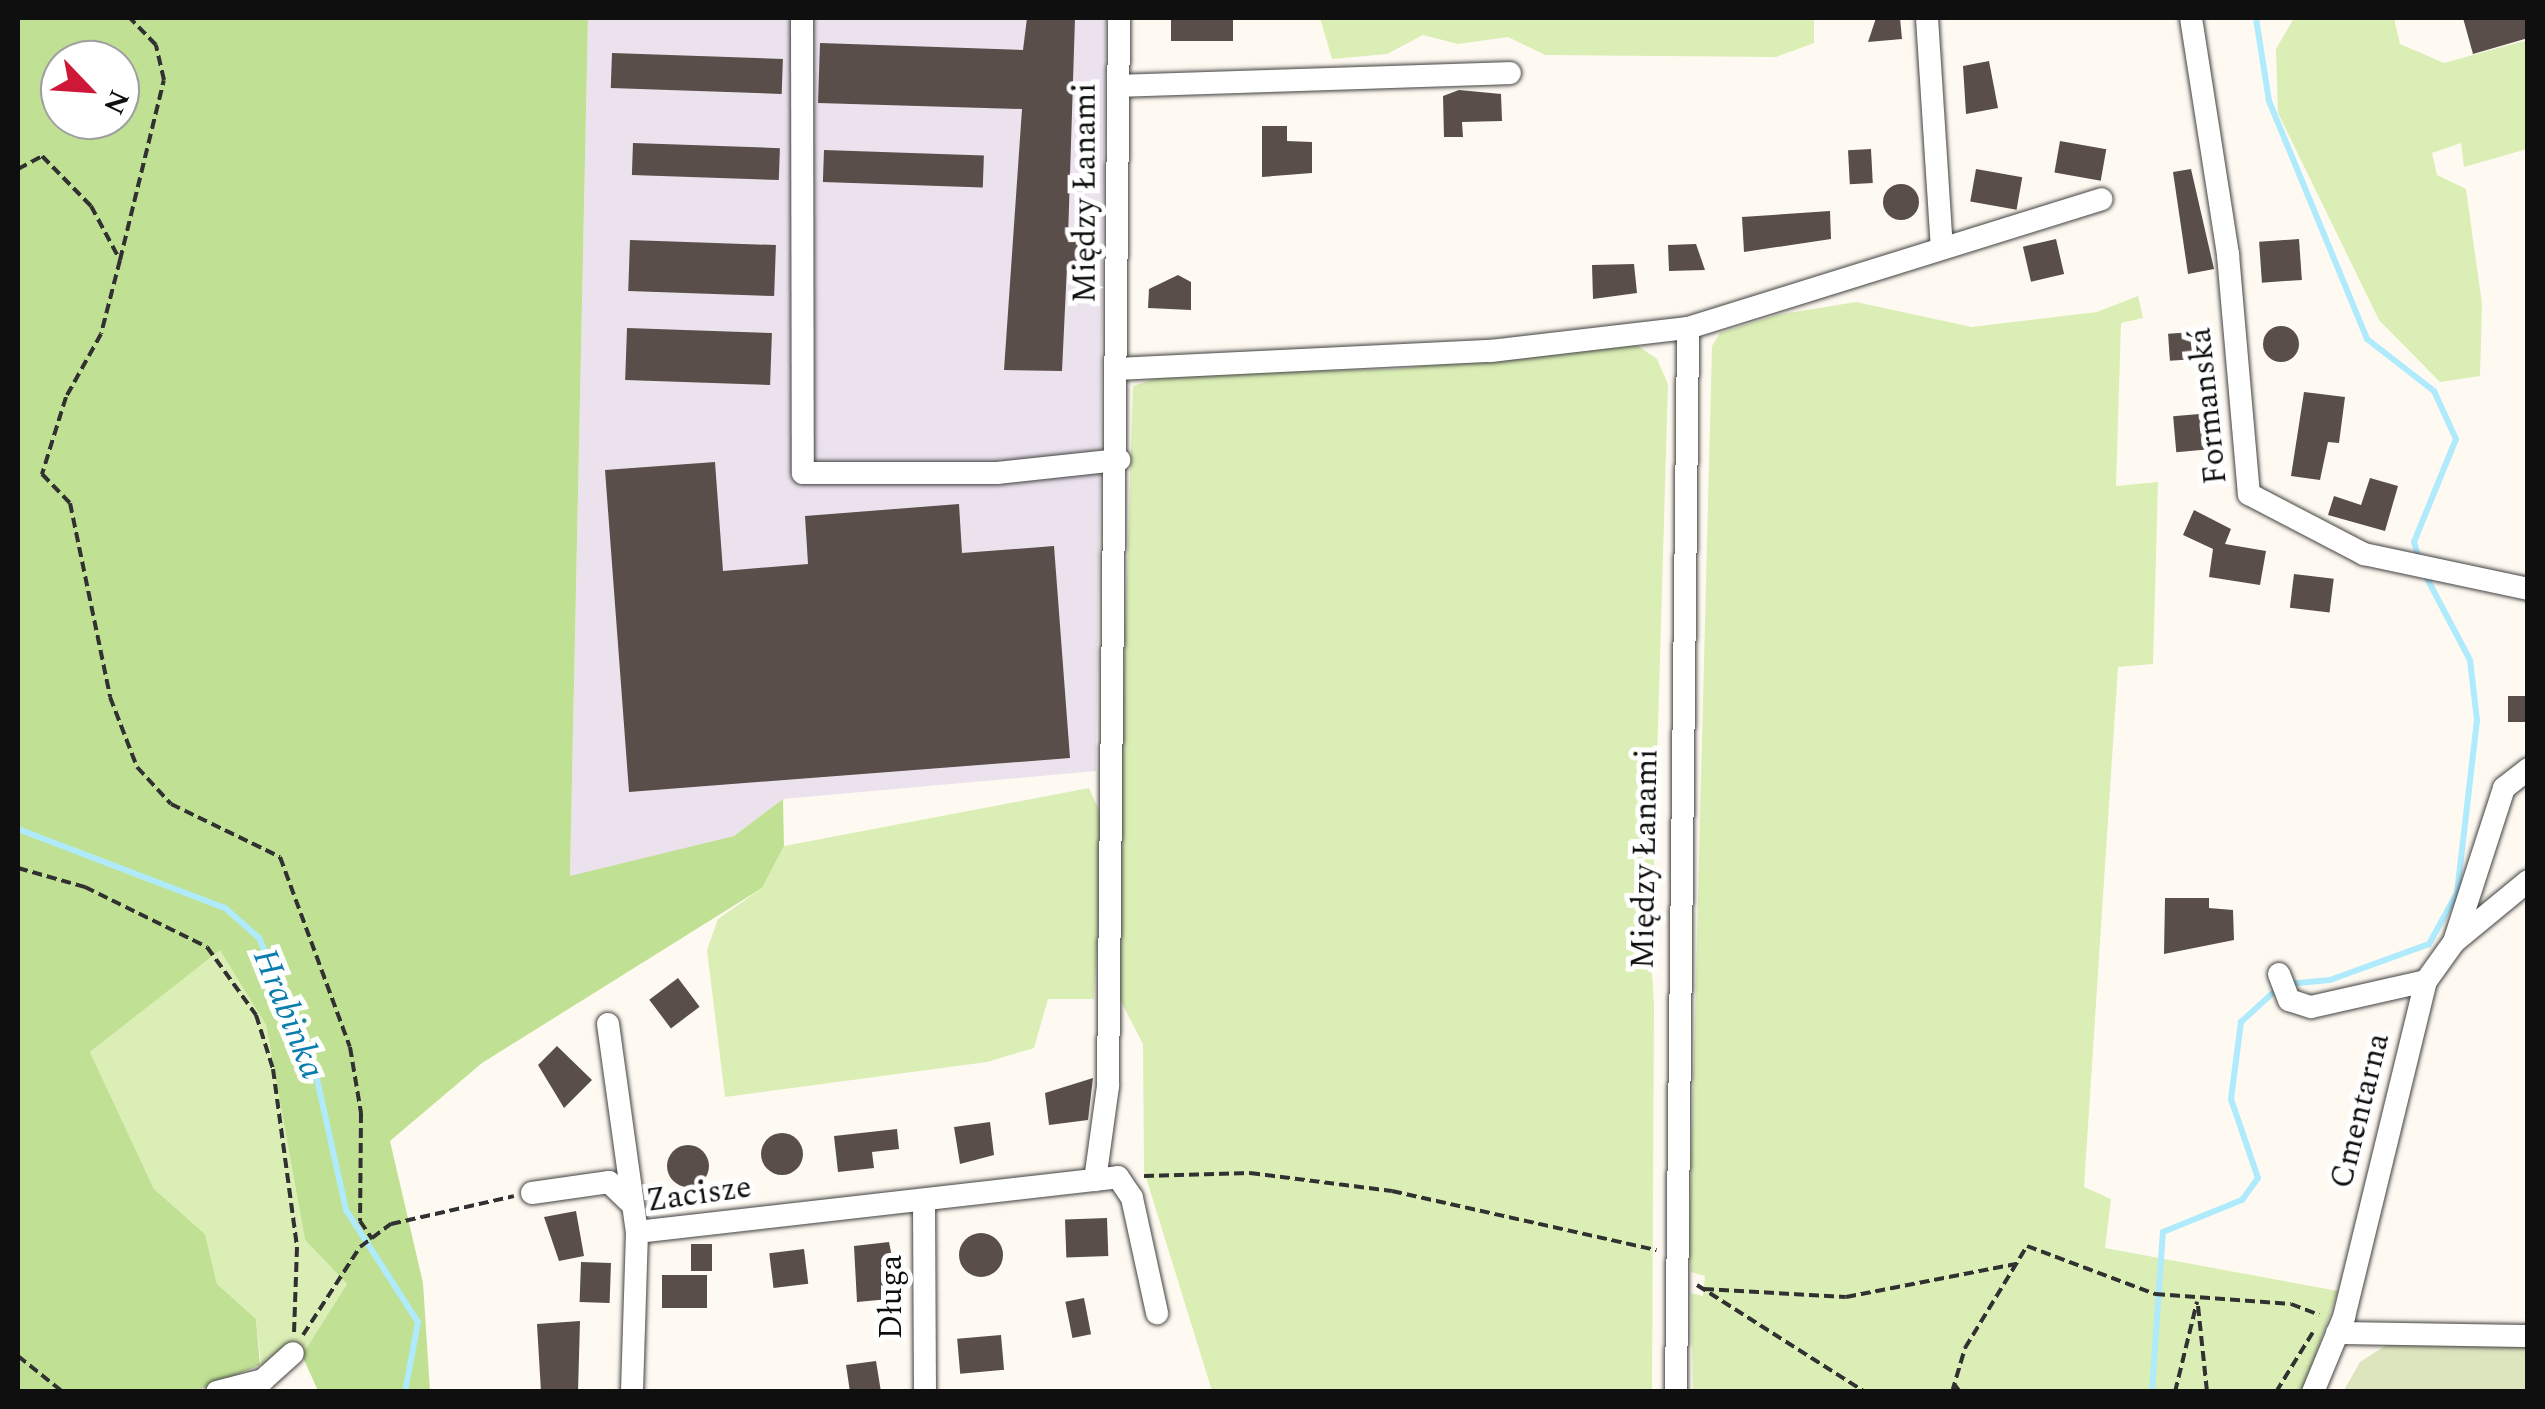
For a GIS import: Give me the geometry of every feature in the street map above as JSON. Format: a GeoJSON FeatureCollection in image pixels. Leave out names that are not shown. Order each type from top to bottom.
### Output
{"type":"FeatureCollection","features":[{"type":"Feature","properties":{"kind":"street"},"geometry":{"type":"LineString","coordinates":[[802,18],[804,473],[997,473],[1119,460]]}},
{"type":"Feature","properties":{"kind":"street","name":"Między Łanami"},"geometry":{"type":"LineString","coordinates":[[1107,1178],[1119,460],[1119,18]]}},
{"type":"Feature","properties":{"kind":"street"},"geometry":{"type":"LineString","coordinates":[[1926,18],[1942,248]]}},
{"type":"Feature","properties":{"kind":"street","name":"Formanská"},"geometry":{"type":"LineString","coordinates":[[2190,18],[2228,255],[2249,494],[2318,536],[2422,566],[2528,590]]}},
{"type":"Feature","properties":{"kind":"street"},"geometry":{"type":"LineString","coordinates":[[1119,86],[1510,73]]}},
{"type":"Feature","properties":{"kind":"street"},"geometry":{"type":"LineString","coordinates":[[1117,370],[1491,351],[1688,328],[2101,199]]}},
{"type":"Feature","properties":{"kind":"street","name":"Między Łanami"},"geometry":{"type":"LineString","coordinates":[[1676,1392],[1672,1261],[1688,328]]}},
{"type":"Feature","properties":{"kind":"street"},"geometry":{"type":"LineString","coordinates":[[2454,942],[2504,788],[2528,769]]}},
{"type":"Feature","properties":{"kind":"street","name":"Cmentarna"},"geometry":{"type":"LineString","coordinates":[[2313,1392],[2338,1333],[2426,981],[2454,942],[2528,881]]}},
{"type":"Feature","properties":{"kind":"street"},"geometry":{"type":"LineString","coordinates":[[2279,974],[2289,1000],[2311,1007],[2426,981]]}},
{"type":"Feature","properties":{"kind":"street"},"geometry":{"type":"LineString","coordinates":[[608,1024],[637,1232]]}},
{"type":"Feature","properties":{"kind":"street"},"geometry":{"type":"LineString","coordinates":[[924,1202],[1107,1178],[1132,1198],[1157,1313]]}},
{"type":"Feature","properties":{"kind":"street"},"geometry":{"type":"LineString","coordinates":[[532,1193],[609,1182],[634,1207]]}},
{"type":"Feature","properties":{"kind":"street","name":"Zacisze"},"geometry":{"type":"LineString","coordinates":[[632,1392],[637,1232],[924,1202]]}},
{"type":"Feature","properties":{"kind":"street","name":"Długa"},"geometry":{"type":"LineString","coordinates":[[924,1202],[924,1392]]}},
{"type":"Feature","properties":{"kind":"street"},"geometry":{"type":"LineString","coordinates":[[2338,1333],[2528,1336]]}},
{"type":"Feature","properties":{"kind":"street"},"geometry":{"type":"LineString","coordinates":[[218,1392],[264,1380],[293,1353]]}},
{"type":"Feature","properties":{"kind":"path"},"geometry":{"type":"LineString","coordinates":[[130,18],[156,44],[164,80],[100,334],[66,397],[42,474],[70,503],[110,697],[137,767],[172,804],[280,857],[350,1047],[360,1221],[372,1239]]}},
{"type":"Feature","properties":{"kind":"path"},"geometry":{"type":"LineString","coordinates":[[18,169],[42,156],[91,206],[120,260]]}},
{"type":"Feature","properties":{"kind":"path"},"geometry":{"type":"LineString","coordinates":[[18,868],[85,887],[208,947],[256,1015],[273,1070],[297,1247],[293,1353]]}},
{"type":"Feature","properties":{"kind":"path"},"geometry":{"type":"LineString","coordinates":[[1107,1178],[1250,1173],[1392,1191],[1672,1261],[1704,1289],[1865,1392]]}},
{"type":"Feature","properties":{"kind":"path"},"geometry":{"type":"LineString","coordinates":[[293,1353],[360,1246],[418,1212],[532,1193]]}},
{"type":"Feature","properties":{"kind":"path"},"geometry":{"type":"LineString","coordinates":[[1952,1392],[2027,1246],[2155,1294],[2197,1302],[2229,1296],[2326,1315],[2276,1392]]}},
{"type":"Feature","properties":{"kind":"path"},"geometry":{"type":"LineString","coordinates":[[1704,1289],[1846,1297],[2018,1264]]}},
{"type":"Feature","properties":{"kind":"path"},"geometry":{"type":"LineString","coordinates":[[2175,1392],[2197,1302]]}},
{"type":"Feature","properties":{"kind":"path"},"geometry":{"type":"LineString","coordinates":[[2197,1302],[2207,1392]]}},
{"type":"Feature","properties":{"kind":"path"},"geometry":{"type":"LineString","coordinates":[[18,1356],[63,1392]]}},
{"type":"Feature","properties":{"kind":"path"},"geometry":{"type":"LineString","coordinates":[[1954,1384],[1960,1392]]}},
{"type":"Feature","properties":{"kind":"shaded area"},"geometry":{"type":"Polygon","coordinates":[[[588,18],[1106,18],[1096,771],[783,799],[734,836],[570,877],[588,18]]]}},
{"type":"Feature","properties":{"kind":"green space"},"geometry":{"type":"Polygon","coordinates":[[[18,18],[588,18],[570,876],[734,836],[783,799],[784,846],[762,888],[482,1063],[390,1141],[423,1283],[430,1391],[318,1391],[302,1355],[347,1284],[305,1240],[266,1025],[220,950],[90,1052],[154,1189],[205,1234],[217,1284],[256,1319],[260,1365],[196,1391],[18,1391],[18,18]]]}},
{"type":"Feature","properties":{"kind":"green space"},"geometry":{"type":"Polygon","coordinates":[[[1320,18],[1814,18],[1814,43],[1776,57],[1545,55],[1508,37],[1458,44],[1423,35],[1387,54],[1332,59],[1320,18]]]}},
{"type":"Feature","properties":{"kind":"green space"},"geometry":{"type":"Polygon","coordinates":[[[2294,18],[2394,18],[2400,44],[2444,63],[2527,40],[2527,149],[2464,167],[2461,143],[2432,153],[2437,175],[2466,189],[2482,304],[2480,376],[2440,382],[2379,320],[2278,113],[2276,49],[2294,18]]]}},
{"type":"Feature","properties":{"kind":"green space"},"geometry":{"type":"Polygon","coordinates":[[[2138,296],[2143,318],[2121,323],[2116,486],[2158,482],[2153,664],[2118,667],[2084,1187],[2111,1199],[2105,1248],[2338,1291],[2303,1391],[1693,1391],[1691,1293],[1703,1296],[1705,1276],[1691,1272],[1689,1253],[1712,346],[1720,333],[1777,315],[1856,302],[1972,327],[2097,312],[2138,296]]]}},
{"type":"Feature","properties":{"kind":"green space"},"geometry":{"type":"Polygon","coordinates":[[[1634,343],[1657,359],[1668,384],[1654,864],[1646,888],[1654,1003],[1652,1391],[1212,1391],[1144,1171],[1143,1044],[1114,988],[1133,386],[1169,374],[1396,369],[1634,343]]]}},
{"type":"Feature","properties":{"kind":"green space"},"geometry":{"type":"Polygon","coordinates":[[[1089,788],[1104,821],[1094,999],[1048,999],[1034,1048],[987,1062],[725,1097],[707,950],[718,919],[762,888],[784,846],[1089,788]]]}},
{"type":"Feature","properties":{"kind":"green space"},"geometry":{"type":"Polygon","coordinates":[[[220,949],[266,1025],[305,1240],[347,1284],[302,1355],[262,1373],[256,1319],[217,1284],[205,1234],[154,1189],[90,1052],[220,949]]]}},
{"type":"Feature","properties":{"kind":"green space"},"geometry":{"type":"Polygon","coordinates":[[[2391,1342],[2527,1342],[2527,1391],[2343,1392],[2360,1362],[2391,1342]]]}},
{"type":"Feature","properties":{"kind":"building"},"geometry":{"type":"Polygon","coordinates":[[[1027,18],[1075,18],[1068,238],[1080,238],[1079,266],[1067,266],[1062,371],[1004,370],[1022,109],[818,103],[820,43],[1023,50],[1027,18]]]}},
{"type":"Feature","properties":{"kind":"building"},"geometry":{"type":"Polygon","coordinates":[[[1171,18],[1233,18],[1233,41],[1171,41],[1171,18]]]}},
{"type":"Feature","properties":{"kind":"building"},"geometry":{"type":"Polygon","coordinates":[[[1876,18],[1900,18],[1902,39],[1868,42],[1876,18]]]}},
{"type":"Feature","properties":{"kind":"building"},"geometry":{"type":"Polygon","coordinates":[[[2463,18],[2528,18],[2528,38],[2473,54],[2463,18]]]}},
{"type":"Feature","properties":{"kind":"building"},"geometry":{"type":"Polygon","coordinates":[[[612,53],[783,59],[782,94],[611,88],[612,53]]]}},
{"type":"Feature","properties":{"kind":"building"},"geometry":{"type":"Polygon","coordinates":[[[1989,61],[1998,108],[1966,114],[1963,66],[1989,61]]]}},
{"type":"Feature","properties":{"kind":"building"},"geometry":{"type":"Polygon","coordinates":[[[1459,90],[1501,94],[1502,121],[1462,122],[1463,137],[1444,137],[1443,96],[1459,90]]]}},
{"type":"Feature","properties":{"kind":"building"},"geometry":{"type":"Polygon","coordinates":[[[1262,126],[1287,126],[1287,141],[1312,142],[1312,173],[1262,177],[1262,126]]]}},
{"type":"Feature","properties":{"kind":"building"},"geometry":{"type":"Polygon","coordinates":[[[2060,141],[2106,149],[2101,181],[2054,173],[2060,141]]]}},
{"type":"Feature","properties":{"kind":"building"},"geometry":{"type":"Polygon","coordinates":[[[633,143],[780,148],[779,180],[632,175],[633,143]]]}},
{"type":"Feature","properties":{"kind":"building"},"geometry":{"type":"Polygon","coordinates":[[[1871,149],[1873,183],[1850,184],[1848,150],[1871,149]]]}},
{"type":"Feature","properties":{"kind":"building"},"geometry":{"type":"Polygon","coordinates":[[[824,150],[984,156],[983,188],[823,182],[824,150]]]}},
{"type":"Feature","properties":{"kind":"building"},"geometry":{"type":"Polygon","coordinates":[[[1976,169],[2022,177],[2017,210],[1970,201],[1976,169]]]}},
{"type":"Feature","properties":{"kind":"building"},"geometry":{"type":"Polygon","coordinates":[[[2191,169],[2214,269],[2188,274],[2173,172],[2191,169]]]}},
{"type":"Feature","properties":{"kind":"building"},"geometry":{"type":"Polygon","coordinates":[[[1901,184],[1914,189],[1919,202],[1914,215],[1901,220],[1888,215],[1883,202],[1888,189],[1901,184]]]}},
{"type":"Feature","properties":{"kind":"building"},"geometry":{"type":"Polygon","coordinates":[[[1830,211],[1831,239],[1744,252],[1742,217],[1830,211]]]}},
{"type":"Feature","properties":{"kind":"building"},"geometry":{"type":"Polygon","coordinates":[[[2056,239],[2064,274],[2031,282],[2023,247],[2056,239]]]}},
{"type":"Feature","properties":{"kind":"building"},"geometry":{"type":"Polygon","coordinates":[[[2299,239],[2302,280],[2262,283],[2259,242],[2299,239]]]}},
{"type":"Feature","properties":{"kind":"building"},"geometry":{"type":"Polygon","coordinates":[[[630,240],[776,245],[774,296],[628,291],[630,240]]]}},
{"type":"Feature","properties":{"kind":"building"},"geometry":{"type":"Polygon","coordinates":[[[1696,244],[1705,270],[1669,271],[1668,245],[1696,244]]]}},
{"type":"Feature","properties":{"kind":"building"},"geometry":{"type":"Polygon","coordinates":[[[1634,264],[1637,293],[1593,299],[1592,265],[1634,264]]]}},
{"type":"Feature","properties":{"kind":"building"},"geometry":{"type":"Polygon","coordinates":[[[1178,275],[1191,282],[1191,310],[1148,308],[1149,289],[1178,275]]]}},
{"type":"Feature","properties":{"kind":"building"},"geometry":{"type":"Polygon","coordinates":[[[2281,326],[2294,331],[2299,344],[2294,357],[2281,362],[2268,357],[2263,344],[2268,331],[2281,326]]]}},
{"type":"Feature","properties":{"kind":"building"},"geometry":{"type":"Polygon","coordinates":[[[627,328],[772,333],[770,385],[625,380],[627,328]]]}},
{"type":"Feature","properties":{"kind":"building"},"geometry":{"type":"Polygon","coordinates":[[[2194,332],[2196,359],[2170,361],[2168,334],[2194,332]]]}},
{"type":"Feature","properties":{"kind":"building"},"geometry":{"type":"Polygon","coordinates":[[[2304,392],[2345,397],[2339,443],[2328,442],[2320,480],[2291,476],[2304,392]]]}},
{"type":"Feature","properties":{"kind":"building"},"geometry":{"type":"Polygon","coordinates":[[[2211,413],[2214,449],[2176,452],[2173,416],[2211,413]]]}},
{"type":"Feature","properties":{"kind":"building"},"geometry":{"type":"Polygon","coordinates":[[[715,462],[723,571],[808,564],[805,516],[959,504],[962,553],[1054,546],[1070,758],[629,792],[605,470],[715,462]]]}},
{"type":"Feature","properties":{"kind":"building"},"geometry":{"type":"Polygon","coordinates":[[[2370,478],[2398,486],[2385,531],[2328,515],[2334,496],[2361,505],[2370,478]]]}},
{"type":"Feature","properties":{"kind":"building"},"geometry":{"type":"Polygon","coordinates":[[[2194,510],[2231,529],[2225,544],[2266,551],[2260,585],[2209,577],[2213,549],[2183,535],[2194,510]]]}},
{"type":"Feature","properties":{"kind":"building"},"geometry":{"type":"Polygon","coordinates":[[[2294,574],[2334,579],[2330,613],[2290,608],[2294,574]]]}},
{"type":"Feature","properties":{"kind":"building"},"geometry":{"type":"Polygon","coordinates":[[[2508,696],[2528,696],[2528,722],[2508,722],[2508,696]]]}},
{"type":"Feature","properties":{"kind":"building"},"geometry":{"type":"Polygon","coordinates":[[[2165,898],[2209,898],[2209,908],[2233,910],[2234,940],[2164,954],[2165,898]]]}},
{"type":"Feature","properties":{"kind":"building"},"geometry":{"type":"Polygon","coordinates":[[[678,978],[700,1007],[671,1028],[649,1000],[678,978]]]}},
{"type":"Feature","properties":{"kind":"building"},"geometry":{"type":"Polygon","coordinates":[[[557,1046],[592,1080],[564,1108],[538,1065],[557,1046]]]}},
{"type":"Feature","properties":{"kind":"building"},"geometry":{"type":"Polygon","coordinates":[[[1093,1078],[1088,1120],[1049,1125],[1045,1093],[1093,1078]]]}},
{"type":"Feature","properties":{"kind":"building"},"geometry":{"type":"Polygon","coordinates":[[[990,1122],[994,1155],[960,1164],[954,1127],[990,1122]]]}},
{"type":"Feature","properties":{"kind":"building"},"geometry":{"type":"Polygon","coordinates":[[[897,1129],[899,1149],[872,1152],[874,1168],[838,1172],[834,1136],[897,1129]]]}},
{"type":"Feature","properties":{"kind":"building"},"geometry":{"type":"Polygon","coordinates":[[[782,1133],[797,1139],[803,1154],[797,1169],[782,1175],[767,1169],[761,1154],[767,1139],[782,1133]]]}},
{"type":"Feature","properties":{"kind":"building"},"geometry":{"type":"Polygon","coordinates":[[[688,1145],[703,1151],[709,1166],[703,1181],[688,1187],[673,1181],[667,1166],[673,1151],[688,1145]]]}},
{"type":"Feature","properties":{"kind":"building"},"geometry":{"type":"Polygon","coordinates":[[[576,1211],[584,1256],[559,1261],[544,1217],[576,1211]]]}},
{"type":"Feature","properties":{"kind":"building"},"geometry":{"type":"Polygon","coordinates":[[[1107,1218],[1108,1256],[1066,1257],[1065,1219],[1107,1218]]]}},
{"type":"Feature","properties":{"kind":"building"},"geometry":{"type":"Polygon","coordinates":[[[981,1233],[996,1240],[1003,1255],[996,1270],[981,1277],[966,1270],[959,1255],[966,1240],[981,1233]]]}},
{"type":"Feature","properties":{"kind":"building"},"geometry":{"type":"Polygon","coordinates":[[[889,1242],[900,1298],[857,1302],[854,1246],[889,1242]]]}},
{"type":"Feature","properties":{"kind":"building"},"geometry":{"type":"Polygon","coordinates":[[[691,1244],[712,1244],[712,1271],[691,1271],[691,1244]]]}},
{"type":"Feature","properties":{"kind":"building"},"geometry":{"type":"Polygon","coordinates":[[[804,1249],[808,1284],[774,1288],[769,1253],[804,1249]]]}},
{"type":"Feature","properties":{"kind":"building"},"geometry":{"type":"Polygon","coordinates":[[[581,1262],[611,1263],[610,1303],[580,1302],[581,1262]]]}},
{"type":"Feature","properties":{"kind":"building"},"geometry":{"type":"Polygon","coordinates":[[[662,1275],[707,1275],[707,1308],[662,1308],[662,1275]]]}},
{"type":"Feature","properties":{"kind":"building"},"geometry":{"type":"Polygon","coordinates":[[[1084,1298],[1091,1334],[1072,1338],[1065,1302],[1084,1298]]]}},
{"type":"Feature","properties":{"kind":"building"},"geometry":{"type":"Polygon","coordinates":[[[580,1321],[578,1392],[541,1392],[537,1324],[580,1321]]]}},
{"type":"Feature","properties":{"kind":"building"},"geometry":{"type":"Polygon","coordinates":[[[1001,1335],[1004,1370],[960,1374],[957,1339],[1001,1335]]]}},
{"type":"Feature","properties":{"kind":"building"},"geometry":{"type":"Polygon","coordinates":[[[876,1361],[881,1392],[850,1392],[846,1365],[876,1361]]]}},
{"type":"Feature","properties":{"kind":"waterway"},"geometry":{"type":"LineString","coordinates":[[2256,18],[2269,101],[2367,339],[2434,391],[2456,439],[2414,542],[2419,559]]}},
{"type":"Feature","properties":{"kind":"waterway"},"geometry":{"type":"LineString","coordinates":[[2287,984],[2330,980],[2429,944],[2457,893],[2477,720],[2470,660],[2423,571]]}},
{"type":"Feature","properties":{"kind":"waterway","name":"Hrabinka"},"geometry":{"type":"LineString","coordinates":[[18,829],[225,908],[259,938],[313,1061],[346,1210],[418,1322],[405,1392]]}},
{"type":"Feature","properties":{"kind":"waterway"},"geometry":{"type":"LineString","coordinates":[[2152,1392],[2163,1232],[2242,1200],[2258,1178],[2231,1099],[2241,1022],[2277,989]]}}]}
